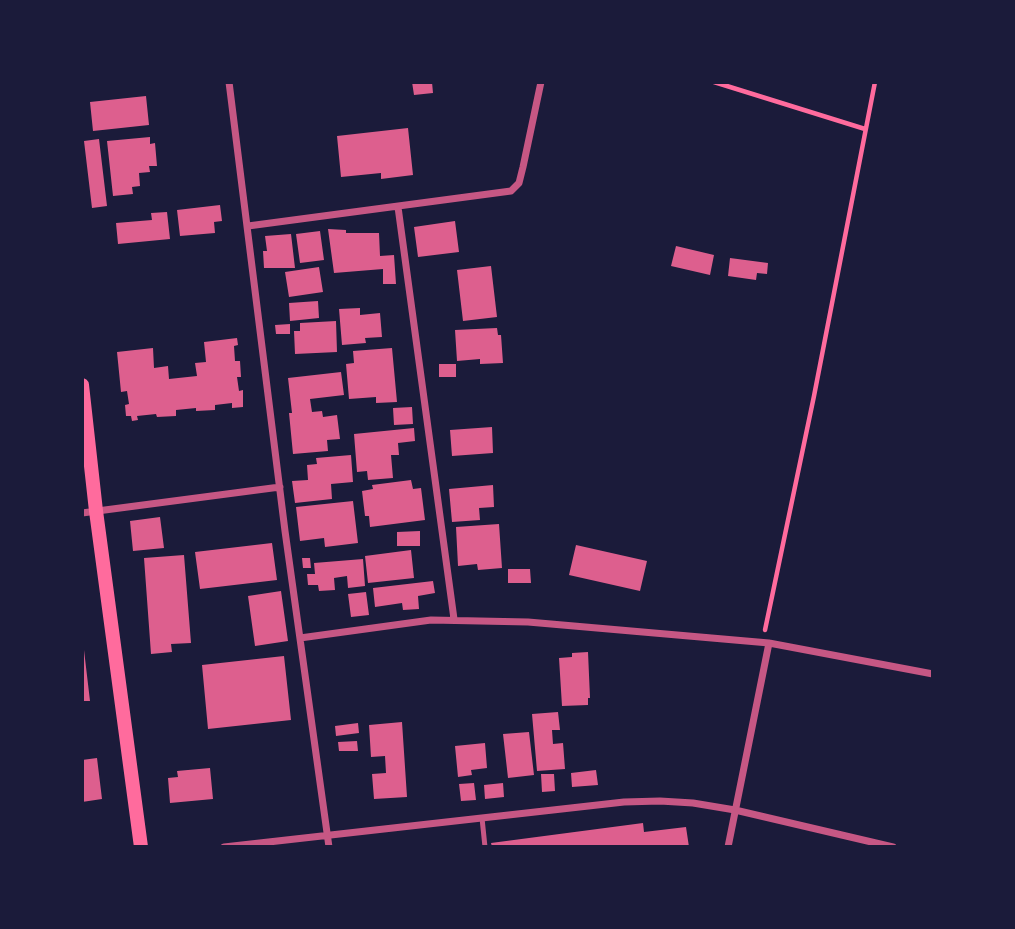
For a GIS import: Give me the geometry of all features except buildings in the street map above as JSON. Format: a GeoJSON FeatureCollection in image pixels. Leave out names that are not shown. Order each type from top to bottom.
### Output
{"type":"FeatureCollection","features":[{"type":"Feature","properties":{"kind":"main road"},"geometry":{"type":"LineString","coordinates":[[82,385],[89,512],[141,847]]}},
{"type":"Feature","properties":{"kind":"street"},"geometry":{"type":"LineString","coordinates":[[229,82],[329,847]]}},
{"type":"Feature","properties":{"kind":"street"},"geometry":{"type":"LineString","coordinates":[[248,226],[511,191],[519,183],[541,82]]}},
{"type":"Feature","properties":{"kind":"street"},"geometry":{"type":"LineString","coordinates":[[398,206],[454,619]]}},
{"type":"Feature","properties":{"kind":"street"},"geometry":{"type":"LineString","coordinates":[[89,512],[281,487]]}},
{"type":"Feature","properties":{"kind":"street"},"geometry":{"type":"LineString","coordinates":[[300,638],[377,626],[454,619],[528,622],[766,643],[933,674]]}},
{"type":"Feature","properties":{"kind":"street"},"geometry":{"type":"LineString","coordinates":[[728,847],[766,643]]}},
{"type":"Feature","properties":{"kind":"street"},"geometry":{"type":"LineString","coordinates":[[224,847],[624,802],[693,803],[735,810],[893,847]]}},
{"type":"Feature","properties":{"kind":"lane"},"geometry":{"type":"LineString","coordinates":[[482,818],[485,847]]}},
{"type":"Feature","properties":{"kind":"path"},"geometry":{"type":"LineString","coordinates":[[714,82],[865,130]]}},
{"type":"Feature","properties":{"kind":"path"},"geometry":{"type":"LineString","coordinates":[[766,643],[876,82]]}}]}
